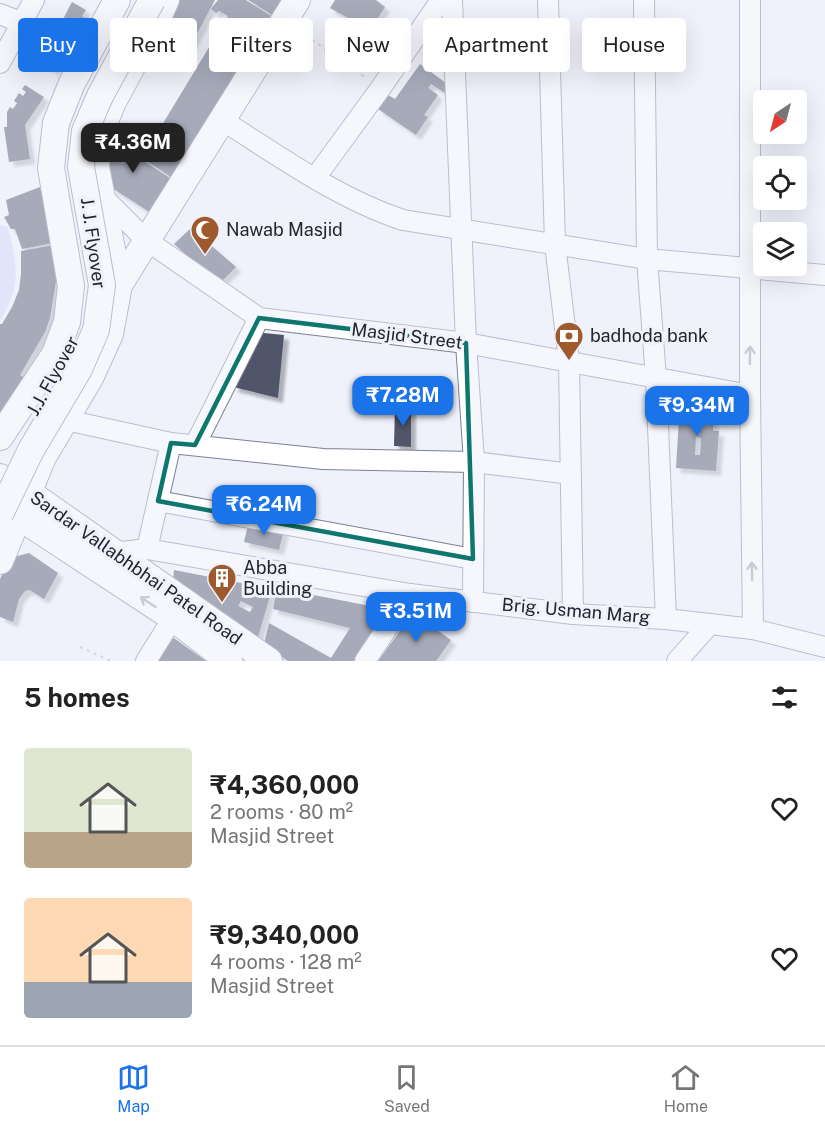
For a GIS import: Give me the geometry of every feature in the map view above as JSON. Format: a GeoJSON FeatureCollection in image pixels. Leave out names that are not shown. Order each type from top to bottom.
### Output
{"type":"FeatureCollection","features":[{"type":"Feature","properties":{"kind":"main road"},"geometry":{"type":"LineString","coordinates":[[55,354],[67,322],[71,286],[51,168],[56,123],[72,83],[117,0]]}},
{"type":"Feature","properties":{"kind":"main road","name":"J.J. Flyover"},"geometry":{"type":"LineString","coordinates":[[0,476],[16,442],[64,362],[81,326],[86,285],[65,168],[69,127],[85,89],[133,0]]}},
{"type":"Feature","properties":{"kind":"main road","name":"J. J. Flyover"},"geometry":{"type":"LineString","coordinates":[[12,506],[31,450],[79,369],[96,330],[102,285],[81,167],[85,131],[100,96],[152,0]]}},
{"type":"Feature","properties":{"kind":"main road"},"geometry":{"type":"LineString","coordinates":[[0,561],[12,506],[66,420],[91,376],[110,334],[119,285],[96,167],[99,135],[113,102],[166,0]]}},
{"type":"Feature","properties":{"kind":"main road"},"geometry":{"type":"LineString","coordinates":[[0,437],[55,354],[119,285],[291,10]]}},
{"type":"Feature","properties":{"kind":"main road","name":"Sardar Vallabhbhai Patel Road"},"geometry":{"type":"LineString","coordinates":[[0,476],[12,506],[70,536],[113,553],[269,661]]}},
{"type":"Feature","properties":{"kind":"main road","name":"Sardar Vallabhbhai Patel Road"},"geometry":{"type":"LineString","coordinates":[[70,536],[229,661]]}},
{"type":"Feature","properties":{"kind":"street"},"geometry":{"type":"LineString","coordinates":[[25,18],[34,0]]}},
{"type":"Feature","properties":{"kind":"street"},"geometry":{"type":"LineString","coordinates":[[315,178],[441,0]]}},
{"type":"Feature","properties":{"kind":"street"},"geometry":{"type":"LineString","coordinates":[[452,0],[466,343],[474,462],[473,602]]}},
{"type":"Feature","properties":{"kind":"street"},"geometry":{"type":"LineString","coordinates":[[548,0],[555,244],[569,361],[573,614]]}},
{"type":"Feature","properties":{"kind":"street"},"geometry":{"type":"LineString","coordinates":[[644,0],[647,259],[656,378],[666,619]]}},
{"type":"Feature","properties":{"kind":"street"},"geometry":{"type":"LineString","coordinates":[[750,0],[750,395],[753,629]]}},
{"type":"Feature","properties":{"kind":"street"},"geometry":{"type":"LineString","coordinates":[[0,14],[18,21]]}},
{"type":"Feature","properties":{"kind":"street"},"geometry":{"type":"LineString","coordinates":[[0,63],[18,30]]}},
{"type":"Feature","properties":{"kind":"street"},"geometry":{"type":"LineString","coordinates":[[222,120],[315,178],[384,214],[403,220],[647,259],[825,275]]}},
{"type":"Feature","properties":{"kind":"street","name":"Masjid Street"},"geometry":{"type":"LineString","coordinates":[[102,196],[146,240],[259,318],[466,343],[750,395]]}},
{"type":"Feature","properties":{"kind":"street"},"geometry":{"type":"LineString","coordinates":[[195,445],[259,318]]}},
{"type":"Feature","properties":{"kind":"street"},"geometry":{"type":"LineString","coordinates":[[66,420],[171,443],[323,459],[474,462],[571,474]]}},
{"type":"Feature","properties":{"kind":"street"},"geometry":{"type":"LineString","coordinates":[[147,549],[171,443]]}},
{"type":"Feature","properties":{"kind":"street"},"geometry":{"type":"LineString","coordinates":[[158,501],[473,559]]}},
{"type":"Feature","properties":{"kind":"street","name":"Brig. Usman Marg"},"geometry":{"type":"LineString","coordinates":[[113,553],[147,549],[410,594],[573,614],[666,619],[753,629],[825,647]]}},
{"type":"Feature","properties":{"kind":"street"},"geometry":{"type":"LineString","coordinates":[[365,661],[410,594]]}},
{"type":"Feature","properties":{"kind":"street"},"geometry":{"type":"LineString","coordinates":[[146,661],[173,618]]}},
{"type":"Feature","properties":{"kind":"street"},"geometry":{"type":"LineString","coordinates":[[677,661],[710,624]]}},
{"type":"Feature","properties":{"kind":"path"},"geometry":{"type":"LineString","coordinates":[[291,10],[380,89]]}},
{"type":"Feature","properties":{"kind":"path"},"geometry":{"type":"LineString","coordinates":[[80,647],[111,661]]}},
{"type":"Feature","properties":{"kind":"highlighted area"},"geometry":{"type":"Polygon","coordinates":[[[259,318],[466,343],[473,559],[158,501],[171,443],[195,445],[259,318]]]}},
{"type":"Feature","properties":{"kind":"shaded area"},"geometry":{"type":"Polygon","coordinates":[[[0,225],[8,227],[16,275],[12,296],[0,321],[0,225]]]}},
{"type":"Feature","properties":{"kind":"building"},"geometry":{"type":"Polygon","coordinates":[[[172,0],[215,0],[197,34],[197,18],[162,18],[172,0]]]}},
{"type":"Feature","properties":{"kind":"building"},"geometry":{"type":"Polygon","coordinates":[[[218,0],[246,0],[274,18],[227,18],[228,16],[211,9],[218,0]]]}},
{"type":"Feature","properties":{"kind":"building"},"geometry":{"type":"Polygon","coordinates":[[[248,0],[286,0],[277,18],[248,0]]]}},
{"type":"Feature","properties":{"kind":"building"},"geometry":{"type":"Polygon","coordinates":[[[335,0],[376,0],[385,7],[378,18],[348,18],[330,8],[335,0]]]}},
{"type":"Feature","properties":{"kind":"building"},"geometry":{"type":"Polygon","coordinates":[[[72,2],[86,10],[82,16],[85,18],[64,18],[72,2]]]}},
{"type":"Feature","properties":{"kind":"building"},"geometry":{"type":"Polygon","coordinates":[[[209,47],[209,72],[242,72],[174,179],[142,158],[194,72],[197,72],[197,67],[209,47]]]}},
{"type":"Feature","properties":{"kind":"building"},"geometry":{"type":"Polygon","coordinates":[[[420,64],[423,66],[423,72],[431,72],[450,86],[445,93],[431,84],[428,88],[438,95],[424,115],[428,117],[416,135],[378,109],[388,95],[395,99],[420,64]]]}},
{"type":"Feature","properties":{"kind":"building"},"geometry":{"type":"Polygon","coordinates":[[[25,85],[44,97],[25,125],[30,159],[9,162],[4,127],[7,127],[7,112],[17,103],[14,101],[19,93],[23,96],[26,92],[22,89],[25,85]]]}},
{"type":"Feature","properties":{"kind":"building"},"geometry":{"type":"Polygon","coordinates":[[[106,125],[126,138],[116,158],[123,163],[130,152],[173,180],[151,213],[112,188],[101,139],[106,125]]]}},
{"type":"Feature","properties":{"kind":"building"},"geometry":{"type":"Polygon","coordinates":[[[40,187],[53,243],[22,249],[15,229],[11,229],[4,217],[9,215],[6,200],[40,187]]]}},
{"type":"Feature","properties":{"kind":"building","name":"Nawab Masjid"},"geometry":{"type":"Polygon","coordinates":[[[191,228],[236,267],[219,284],[174,244],[191,228]]]}},
{"type":"Feature","properties":{"kind":"building"},"geometry":{"type":"Polygon","coordinates":[[[54,245],[56,281],[50,318],[45,332],[20,375],[25,378],[0,419],[0,324],[12,307],[19,290],[21,251],[54,245]]]}},
{"type":"Feature","properties":{"kind":"building"},"geometry":{"type":"Polygon","coordinates":[[[254,332],[284,335],[278,398],[233,387],[254,332]]]}},
{"type":"Feature","properties":{"kind":"building"},"geometry":{"type":"Polygon","coordinates":[[[680,401],[715,404],[713,431],[719,431],[716,471],[676,468],[680,401]],[[696,437],[695,455],[700,455],[701,438],[696,437]]]}},
{"type":"Feature","properties":{"kind":"building"},"geometry":{"type":"Polygon","coordinates":[[[395,407],[411,407],[411,447],[394,446],[395,407]]]}},
{"type":"Feature","properties":{"kind":"building"},"geometry":{"type":"Polygon","coordinates":[[[249,521],[284,530],[279,550],[244,542],[249,521]]]}},
{"type":"Feature","properties":{"kind":"building"},"geometry":{"type":"Polygon","coordinates":[[[29,553],[58,573],[44,599],[30,590],[25,591],[19,599],[13,622],[0,617],[0,579],[10,558],[29,553]]]}},
{"type":"Feature","properties":{"kind":"building","name":"Abba Building"},"geometry":{"type":"Polygon","coordinates":[[[174,570],[272,589],[257,641],[173,581],[174,570]],[[241,601],[238,606],[250,612],[253,607],[241,601]]]}},
{"type":"Feature","properties":{"kind":"building"},"geometry":{"type":"Polygon","coordinates":[[[277,588],[381,608],[387,619],[358,661],[288,661],[264,644],[269,623],[331,658],[350,628],[273,609],[277,588]]]}},
{"type":"Feature","properties":{"kind":"building"},"geometry":{"type":"Polygon","coordinates":[[[413,613],[451,640],[436,661],[378,661],[413,613]]]}},
{"type":"Feature","properties":{"kind":"building"},"geometry":{"type":"Polygon","coordinates":[[[171,636],[206,661],[153,661],[171,636]]]}},
{"type":"Feature","properties":{"kind":"place","name":"Nawab Masjid"},"geometry":{"type":"Point","coordinates":[205,256]}},
{"type":"Feature","properties":{"kind":"place","name":"badhoda bank"},"geometry":{"type":"Point","coordinates":[569,362]}},
{"type":"Feature","properties":{"kind":"place","name":"Abba Building"},"geometry":{"type":"Point","coordinates":[222,604]}}]}
